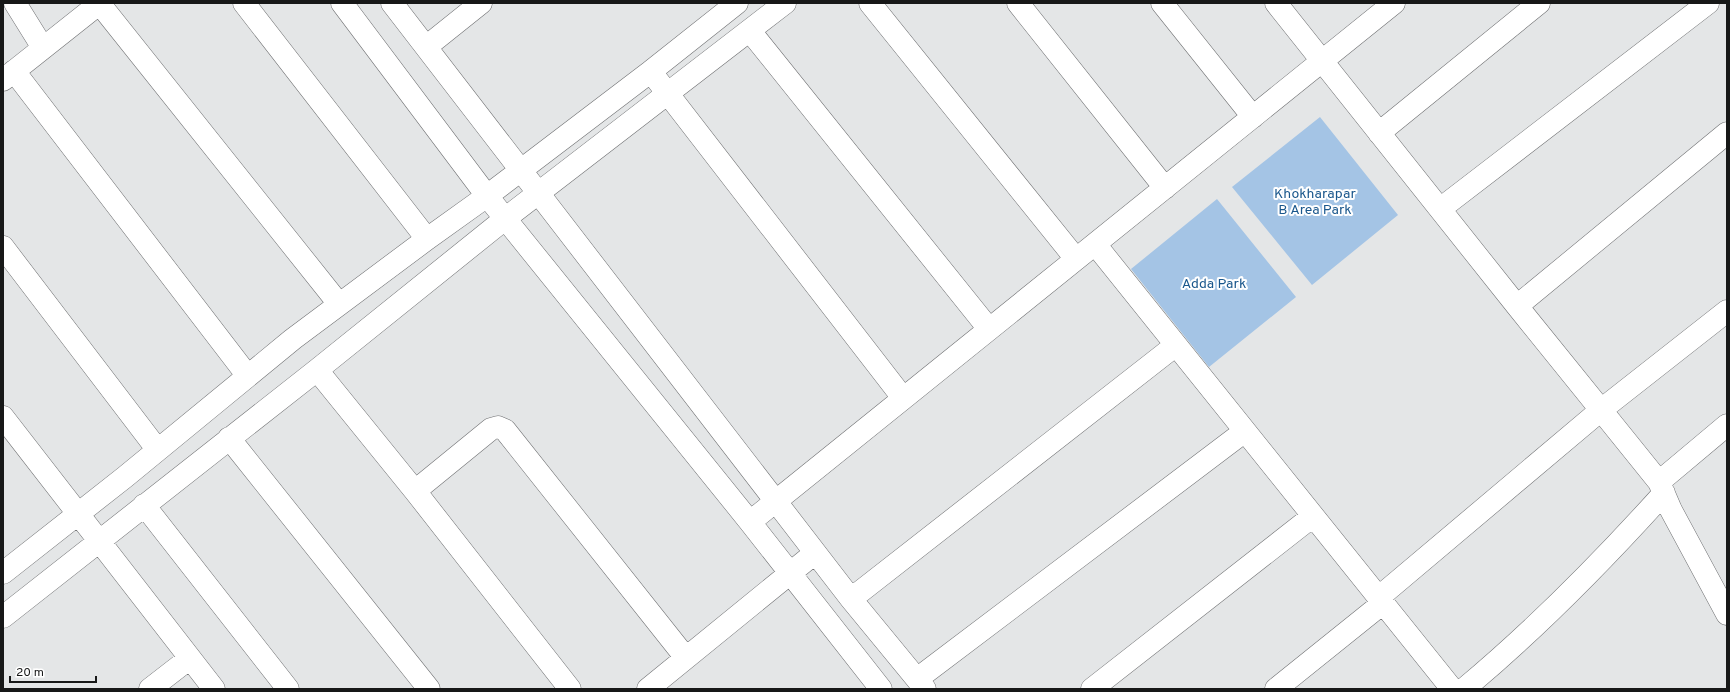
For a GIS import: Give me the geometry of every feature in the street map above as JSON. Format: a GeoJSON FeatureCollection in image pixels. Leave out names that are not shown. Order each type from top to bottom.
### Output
{"type":"FeatureCollection","features":[{"type":"Feature","properties":{"kind":"street"},"geometry":{"type":"LineString","coordinates":[[15,3],[43,48]]}},
{"type":"Feature","properties":{"kind":"street"},"geometry":{"type":"LineString","coordinates":[[247,375],[8,76],[99,3],[339,304]]}},
{"type":"Feature","properties":{"kind":"street"},"geometry":{"type":"LineString","coordinates":[[244,3],[427,239]]}},
{"type":"Feature","properties":{"kind":"street"},"geometry":{"type":"LineString","coordinates":[[342,3],[487,196],[750,522],[881,689]]}},
{"type":"Feature","properties":{"kind":"street"},"geometry":{"type":"LineString","coordinates":[[392,3],[851,599],[921,684],[1245,431]]}},
{"type":"Feature","properties":{"kind":"street"},"geometry":{"type":"LineString","coordinates":[[426,47],[481,3]]}},
{"type":"Feature","properties":{"kind":"street"},"geometry":{"type":"LineString","coordinates":[[3,573],[78,514],[247,375],[339,304],[522,170],[737,3]]}},
{"type":"Feature","properties":{"kind":"street"},"geometry":{"type":"LineString","coordinates":[[3,617],[317,370],[539,192],[786,3]]}},
{"type":"Feature","properties":{"kind":"street"},"geometry":{"type":"LineString","coordinates":[[870,3],[1076,259]]}},
{"type":"Feature","properties":{"kind":"street"},"geometry":{"type":"LineString","coordinates":[[1018,3],[1165,188]]}},
{"type":"Feature","properties":{"kind":"street"},"geometry":{"type":"LineString","coordinates":[[1162,3],[1253,117]]}},
{"type":"Feature","properties":{"kind":"street"},"geometry":{"type":"LineString","coordinates":[[1276,3],[1601,410],[1661,488],[1671,510],[1727,614]]}},
{"type":"Feature","properties":{"kind":"street"},"geometry":{"type":"LineString","coordinates":[[750,522],[1394,3]]}},
{"type":"Feature","properties":{"kind":"street"},"geometry":{"type":"LineString","coordinates":[[1379,133],[1538,3]]}},
{"type":"Feature","properties":{"kind":"street"},"geometry":{"type":"LineString","coordinates":[[1440,209],[1708,3]]}},
{"type":"Feature","properties":{"kind":"street"},"geometry":{"type":"LineString","coordinates":[[750,31],[989,329]]}},
{"type":"Feature","properties":{"kind":"street"},"geometry":{"type":"LineString","coordinates":[[650,72],[903,398]]}},
{"type":"Feature","properties":{"kind":"street"},"geometry":{"type":"LineString","coordinates":[[1517,306],[1727,133]]}},
{"type":"Feature","properties":{"kind":"street"},"geometry":{"type":"LineString","coordinates":[[1095,244],[1452,689]]}},
{"type":"Feature","properties":{"kind":"street"},"geometry":{"type":"LineString","coordinates":[[3,247],[157,449]]}},
{"type":"Feature","properties":{"kind":"street"},"geometry":{"type":"LineString","coordinates":[[1276,689],[1601,410],[1727,311]]}},
{"type":"Feature","properties":{"kind":"street"},"geometry":{"type":"LineString","coordinates":[[851,599],[1176,345]]}},
{"type":"Feature","properties":{"kind":"street"},"geometry":{"type":"LineString","coordinates":[[317,370],[415,491],[570,689]]}},
{"type":"Feature","properties":{"kind":"street"},"geometry":{"type":"LineString","coordinates":[[3,418],[214,689]]}},
{"type":"Feature","properties":{"kind":"street"},"geometry":{"type":"LineString","coordinates":[[1464,689],[1510,650],[1597,567],[1661,488],[1727,425]]}},
{"type":"Feature","properties":{"kind":"street"},"geometry":{"type":"LineString","coordinates":[[415,491],[491,429],[498,427],[505,430],[686,658]]}},
{"type":"Feature","properties":{"kind":"street"},"geometry":{"type":"LineString","coordinates":[[229,438],[429,689]]}},
{"type":"Feature","properties":{"kind":"street"},"geometry":{"type":"LineString","coordinates":[[144,506],[288,689]]}},
{"type":"Feature","properties":{"kind":"street"},"geometry":{"type":"LineString","coordinates":[[1092,689],[1313,516]]}},
{"type":"Feature","properties":{"kind":"street"},"geometry":{"type":"LineString","coordinates":[[648,689],[816,553]]}},
{"type":"Feature","properties":{"kind":"street"},"geometry":{"type":"LineString","coordinates":[[150,689],[190,658]]}},
{"type":"Feature","properties":{"kind":"green space","name":"Khokharapar B Area Park"},"geometry":{"type":"Polygon","coordinates":[[[1320,117],[1398,215],[1312,285],[1232,187],[1320,117]]]}},
{"type":"Feature","properties":{"kind":"green space","name":"Adda Park"},"geometry":{"type":"Polygon","coordinates":[[[1217,199],[1296,297],[1209,367],[1131,269],[1217,199]]]}}]}
